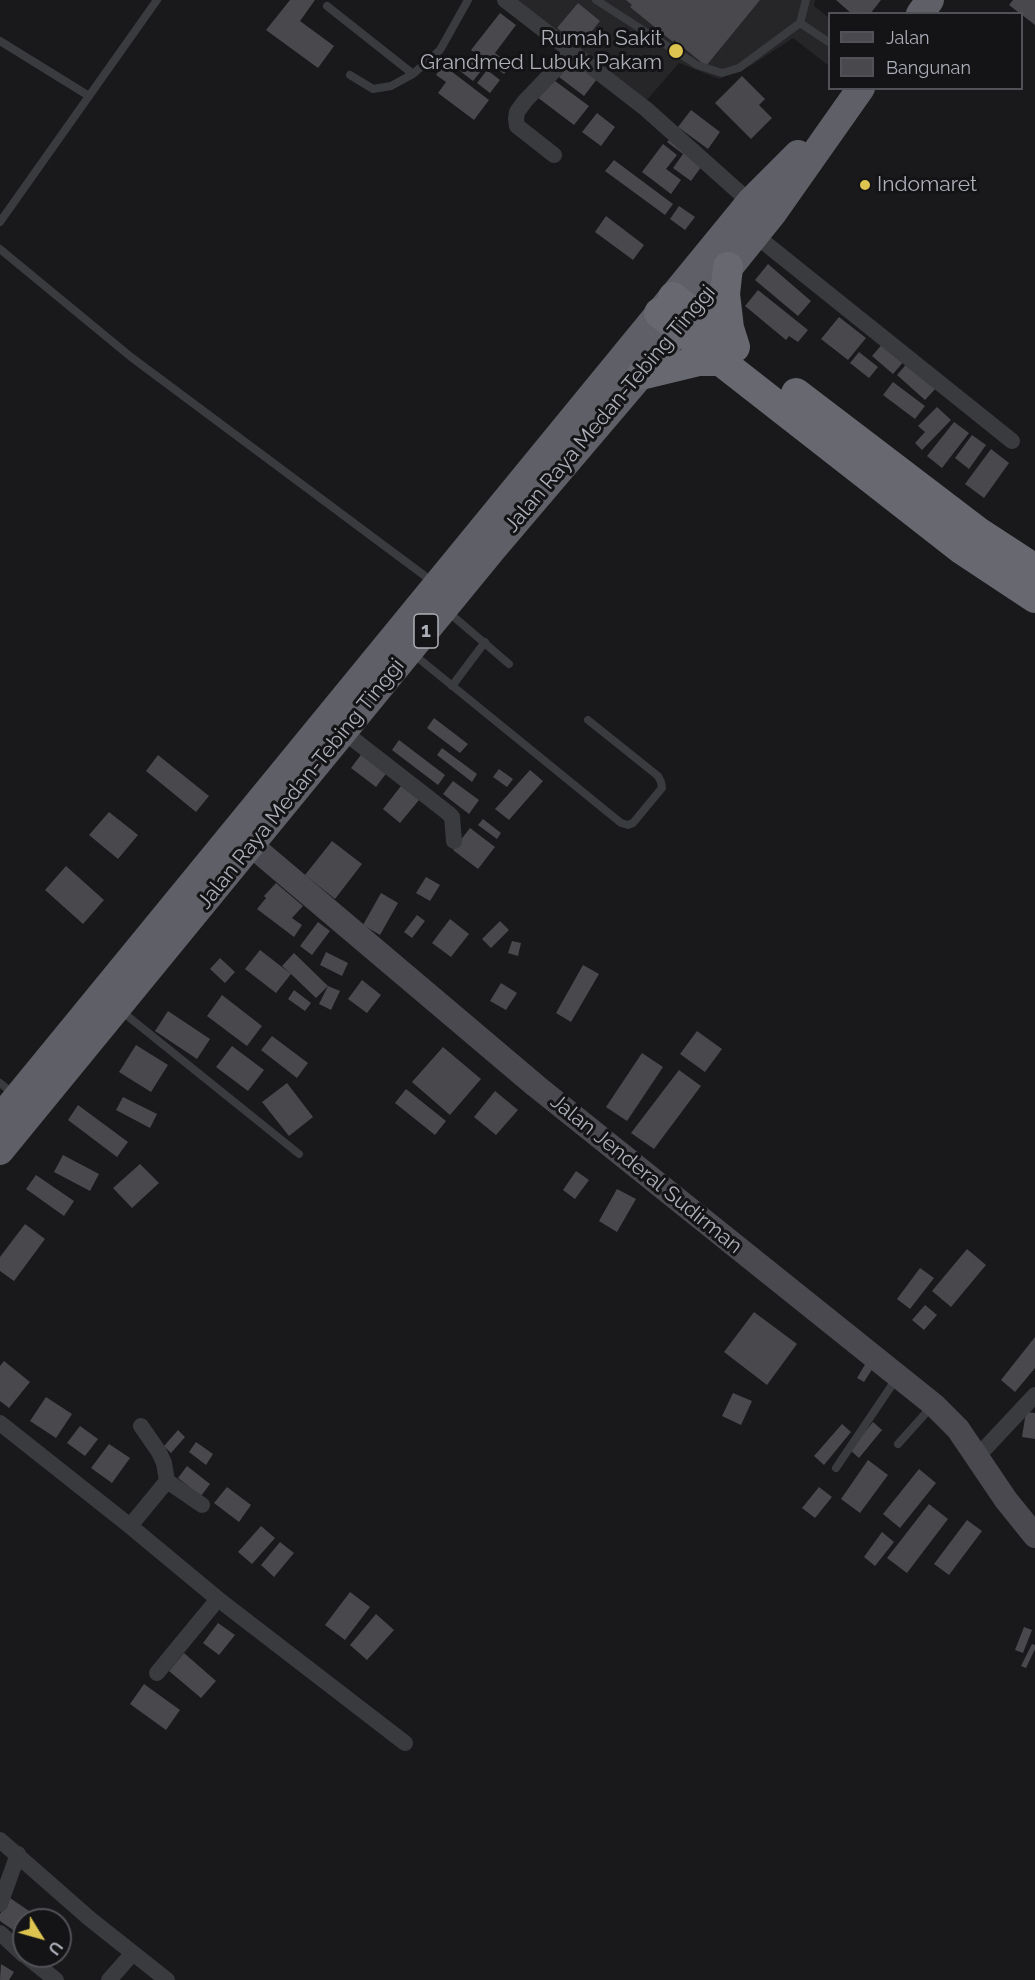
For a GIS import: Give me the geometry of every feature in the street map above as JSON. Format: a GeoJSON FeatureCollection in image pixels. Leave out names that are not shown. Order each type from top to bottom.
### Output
{"type":"FeatureCollection","features":[{"type":"Feature","properties":{"kind":"highway","name":"Jalan Raya Medan-Tebing Tinggi"},"geometry":{"type":"LineString","coordinates":[[6,1100],[243,838],[344,732],[409,651],[440,597],[641,375],[676,313],[750,202],[854,98]]}},
{"type":"Feature","properties":{"kind":"highway","name":"Jalan Raya Medan-Tebing Tinggi"},"geometry":{"type":"LineString","coordinates":[[1,1149],[117,1008],[243,838],[440,597],[676,313],[729,267],[755,235],[854,98]]}},
{"type":"Feature","properties":{"kind":"highway"},"geometry":{"type":"LineString","coordinates":[[729,267],[725,294],[729,354],[961,549],[1035,598]]}},
{"type":"Feature","properties":{"kind":"highway"},"geometry":{"type":"LineString","coordinates":[[676,313],[729,354],[977,531],[1035,569]]}},
{"type":"Feature","properties":{"kind":"highway"},"geometry":{"type":"LineString","coordinates":[[641,375],[678,364],[729,354]]}},
{"type":"Feature","properties":{"kind":"main road","name":"Jalan Jenderal Sudirman"},"geometry":{"type":"LineString","coordinates":[[243,838],[536,1086],[934,1405],[958,1429],[1019,1518],[1035,1536]]}},
{"type":"Feature","properties":{"kind":"street"},"geometry":{"type":"LineString","coordinates":[[506,0],[646,109],[750,202]]}},
{"type":"Feature","properties":{"kind":"street"},"geometry":{"type":"LineString","coordinates":[[554,154],[517,126],[517,112],[572,52]]}},
{"type":"Feature","properties":{"kind":"street"},"geometry":{"type":"LineString","coordinates":[[755,235],[1012,441]]}},
{"type":"Feature","properties":{"kind":"street"},"geometry":{"type":"LineString","coordinates":[[344,732],[448,813],[452,818],[454,841]]}},
{"type":"Feature","properties":{"kind":"street"},"geometry":{"type":"LineString","coordinates":[[978,1457],[1035,1395]]}},
{"type":"Feature","properties":{"kind":"street"},"geometry":{"type":"LineString","coordinates":[[0,1423],[218,1599],[405,1743]]}},
{"type":"Feature","properties":{"kind":"street"},"geometry":{"type":"LineString","coordinates":[[141,1426],[159,1452],[164,1463],[167,1481],[202,1505]]}},
{"type":"Feature","properties":{"kind":"street"},"geometry":{"type":"LineString","coordinates":[[130,1526],[167,1481]]}},
{"type":"Feature","properties":{"kind":"street"},"geometry":{"type":"LineString","coordinates":[[157,1673],[218,1599]]}},
{"type":"Feature","properties":{"kind":"street"},"geometry":{"type":"LineString","coordinates":[[0,1840],[90,1919],[167,1980]]}},
{"type":"Feature","properties":{"kind":"street"},"geometry":{"type":"LineString","coordinates":[[0,1904],[18,1854]]}},
{"type":"Feature","properties":{"kind":"street"},"geometry":{"type":"LineString","coordinates":[[0,1933],[12,1944]]}},
{"type":"Feature","properties":{"kind":"street"},"geometry":{"type":"LineString","coordinates":[[109,1980],[134,1953]]}},
{"type":"Feature","properties":{"kind":"street"},"geometry":{"type":"LineString","coordinates":[[41,1968],[56,1980]]}},
{"type":"Feature","properties":{"kind":"lane"},"geometry":{"type":"LineString","coordinates":[[0,222],[157,0]]}},
{"type":"Feature","properties":{"kind":"lane"},"geometry":{"type":"LineString","coordinates":[[350,75],[373,89],[391,86],[413,74],[440,50],[468,0]]}},
{"type":"Feature","properties":{"kind":"lane"},"geometry":{"type":"LineString","coordinates":[[596,0],[697,65],[722,73],[739,68],[800,23],[806,0]]}},
{"type":"Feature","properties":{"kind":"lane"},"geometry":{"type":"LineString","coordinates":[[327,6],[413,74]]}},
{"type":"Feature","properties":{"kind":"lane"},"geometry":{"type":"LineString","coordinates":[[800,23],[828,42]]}},
{"type":"Feature","properties":{"kind":"lane"},"geometry":{"type":"LineString","coordinates":[[0,41],[89,96]]}},
{"type":"Feature","properties":{"kind":"lane"},"geometry":{"type":"LineString","coordinates":[[0,249],[131,357],[440,597],[509,664]]}},
{"type":"Feature","properties":{"kind":"lane"},"geometry":{"type":"LineString","coordinates":[[452,686],[485,642]]}},
{"type":"Feature","properties":{"kind":"lane"},"geometry":{"type":"LineString","coordinates":[[409,651],[621,823],[628,825],[633,823],[662,788],[661,782],[658,776],[588,720]]}},
{"type":"Feature","properties":{"kind":"lane"},"geometry":{"type":"LineString","coordinates":[[117,1008],[299,1154]]}},
{"type":"Feature","properties":{"kind":"lane"},"geometry":{"type":"LineString","coordinates":[[836,1468],[897,1376]]}},
{"type":"Feature","properties":{"kind":"lane"},"geometry":{"type":"LineString","coordinates":[[898,1444],[934,1405]]}},
{"type":"Feature","properties":{"kind":"shaded area","name":"Rumah Sakit Grandmed Lubuk Pakam"},"geometry":{"type":"Polygon","coordinates":[[[511,0],[815,0],[814,6],[828,17],[828,65],[793,38],[752,65],[719,79],[679,63],[646,101],[511,0]]]}},
{"type":"Feature","properties":{"kind":"building"},"geometry":{"type":"Polygon","coordinates":[[[290,0],[315,0],[300,21],[334,46],[318,68],[266,30],[290,0]]]}},
{"type":"Feature","properties":{"kind":"building"},"geometry":{"type":"Polygon","coordinates":[[[626,0],[760,0],[706,66],[630,7],[632,5],[626,0]]]}},
{"type":"Feature","properties":{"kind":"building"},"geometry":{"type":"Polygon","coordinates":[[[836,0],[881,0],[872,12],[850,12],[836,0]]]}},
{"type":"Feature","properties":{"kind":"building"},"geometry":{"type":"Polygon","coordinates":[[[1013,0],[1035,0],[1035,25],[1023,16],[1023,12],[1018,12],[1009,5],[1013,0]]]}},
{"type":"Feature","properties":{"kind":"building"},"geometry":{"type":"Polygon","coordinates":[[[578,3],[600,21],[580,46],[557,28],[578,3]]]}},
{"type":"Feature","properties":{"kind":"building"},"geometry":{"type":"Polygon","coordinates":[[[500,13],[516,25],[495,53],[511,65],[504,74],[471,50],[500,13]]]}},
{"type":"Feature","properties":{"kind":"building"},"geometry":{"type":"Polygon","coordinates":[[[471,56],[485,66],[473,81],[460,71],[471,56]]]}},
{"type":"Feature","properties":{"kind":"building"},"geometry":{"type":"Polygon","coordinates":[[[572,60],[597,79],[584,96],[559,77],[572,60]]]}},
{"type":"Feature","properties":{"kind":"building"},"geometry":{"type":"Polygon","coordinates":[[[443,65],[489,100],[474,120],[438,93],[446,82],[436,75],[443,65]]]}},
{"type":"Feature","properties":{"kind":"building"},"geometry":{"type":"Polygon","coordinates":[[[487,70],[500,80],[490,93],[477,83],[487,70]]]}},
{"type":"Feature","properties":{"kind":"building"},"geometry":{"type":"Polygon","coordinates":[[[742,76],[765,99],[759,105],[772,118],[751,139],[715,103],[742,76]]]}},
{"type":"Feature","properties":{"kind":"building"},"geometry":{"type":"Polygon","coordinates":[[[551,78],[589,106],[574,125],[537,97],[551,78]]]}},
{"type":"Feature","properties":{"kind":"building"},"geometry":{"type":"Polygon","coordinates":[[[691,110],[720,132],[708,149],[678,127],[691,110]]]}},
{"type":"Feature","properties":{"kind":"building"},"geometry":{"type":"Polygon","coordinates":[[[597,113],[615,127],[601,146],[582,132],[597,113]]]}},
{"type":"Feature","properties":{"kind":"building"},"geometry":{"type":"Polygon","coordinates":[[[671,138],[704,163],[691,181],[673,168],[683,154],[667,142],[671,138]]]}},
{"type":"Feature","properties":{"kind":"building"},"geometry":{"type":"Polygon","coordinates":[[[663,144],[677,155],[666,169],[681,180],[671,194],[642,172],[663,144]]]}},
{"type":"Feature","properties":{"kind":"building"},"geometry":{"type":"Polygon","coordinates":[[[614,160],[673,204],[665,215],[605,171],[614,160]]]}},
{"type":"Feature","properties":{"kind":"building"},"geometry":{"type":"Polygon","coordinates":[[[679,206],[695,217],[685,230],[670,219],[679,206]]]}},
{"type":"Feature","properties":{"kind":"building"},"geometry":{"type":"Polygon","coordinates":[[[606,216],[644,245],[633,260],[595,232],[606,216]]]}},
{"type":"Feature","properties":{"kind":"building"},"geometry":{"type":"Polygon","coordinates":[[[768,264],[811,301],[798,316],[755,280],[768,264]]]}},
{"type":"Feature","properties":{"kind":"building"},"geometry":{"type":"Polygon","coordinates":[[[758,290],[808,330],[798,342],[789,336],[786,340],[745,306],[758,290]]]}},
{"type":"Feature","properties":{"kind":"building"},"geometry":{"type":"Polygon","coordinates":[[[839,317],[866,338],[848,360],[821,339],[839,317]]]}},
{"type":"Feature","properties":{"kind":"building"},"geometry":{"type":"Polygon","coordinates":[[[884,342],[905,360],[893,374],[872,356],[884,342]]]}},
{"type":"Feature","properties":{"kind":"building"},"geometry":{"type":"Polygon","coordinates":[[[859,352],[878,367],[869,378],[850,363],[859,352]]]}},
{"type":"Feature","properties":{"kind":"building"},"geometry":{"type":"Polygon","coordinates":[[[909,361],[938,386],[925,400],[897,375],[909,361]]]}},
{"type":"Feature","properties":{"kind":"building"},"geometry":{"type":"Polygon","coordinates":[[[893,382],[925,406],[915,419],[883,395],[893,382]]]}},
{"type":"Feature","properties":{"kind":"building"},"geometry":{"type":"Polygon","coordinates":[[[937,407],[951,420],[922,450],[915,443],[925,432],[918,426],[937,407]]]}},
{"type":"Feature","properties":{"kind":"building"},"geometry":{"type":"Polygon","coordinates":[[[954,422],[969,433],[942,468],[927,456],[954,422]]]}},
{"type":"Feature","properties":{"kind":"building"},"geometry":{"type":"Polygon","coordinates":[[[972,435],[986,445],[969,469],[955,458],[972,435]]]}},
{"type":"Feature","properties":{"kind":"building"},"geometry":{"type":"Polygon","coordinates":[[[991,449],[1009,463],[984,498],[965,484],[991,449]]]}},
{"type":"Feature","properties":{"kind":"building"},"geometry":{"type":"Polygon","coordinates":[[[434,718],[468,744],[460,753],[427,728],[434,718]]]}},
{"type":"Feature","properties":{"kind":"building"},"geometry":{"type":"Polygon","coordinates":[[[399,740],[445,775],[438,785],[392,750],[399,740]]]}},
{"type":"Feature","properties":{"kind":"building"},"geometry":{"type":"Polygon","coordinates":[[[442,748],[477,774],[472,782],[437,755],[442,748]]]}},
{"type":"Feature","properties":{"kind":"building"},"geometry":{"type":"Polygon","coordinates":[[[363,752],[388,771],[376,787],[351,768],[363,752]]]}},
{"type":"Feature","properties":{"kind":"building"},"geometry":{"type":"Polygon","coordinates":[[[158,755],[209,796],[196,812],[146,771],[158,755]]]}},
{"type":"Feature","properties":{"kind":"building"},"geometry":{"type":"Polygon","coordinates":[[[499,769],[513,779],[507,787],[493,777],[499,769]]]}},
{"type":"Feature","properties":{"kind":"building"},"geometry":{"type":"Polygon","coordinates":[[[530,770],[543,781],[509,820],[495,809],[530,770]]]}},
{"type":"Feature","properties":{"kind":"building"},"geometry":{"type":"Polygon","coordinates":[[[453,781],[479,800],[469,814],[443,794],[453,781]]]}},
{"type":"Feature","properties":{"kind":"building"},"geometry":{"type":"Polygon","coordinates":[[[401,786],[419,800],[400,823],[383,809],[401,786]]]}},
{"type":"Feature","properties":{"kind":"building"},"geometry":{"type":"Polygon","coordinates":[[[109,812],[138,835],[118,859],[89,835],[109,812]]]}},
{"type":"Feature","properties":{"kind":"building"},"geometry":{"type":"Polygon","coordinates":[[[483,819],[501,833],[497,839],[478,825],[483,819]]]}},
{"type":"Feature","properties":{"kind":"building"},"geometry":{"type":"Polygon","coordinates":[[[470,828],[495,847],[478,869],[453,850],[470,828]]]}},
{"type":"Feature","properties":{"kind":"building"},"geometry":{"type":"Polygon","coordinates":[[[332,841],[362,864],[335,899],[305,875],[332,841]]]}},
{"type":"Feature","properties":{"kind":"building"},"geometry":{"type":"Polygon","coordinates":[[[66,866],[104,900],[83,924],[45,890],[66,866]]]}},
{"type":"Feature","properties":{"kind":"building"},"geometry":{"type":"Polygon","coordinates":[[[426,877],[440,885],[430,901],[416,893],[426,877]]]}},
{"type":"Feature","properties":{"kind":"building"},"geometry":{"type":"Polygon","coordinates":[[[276,883],[303,906],[292,918],[302,925],[294,937],[257,909],[266,898],[264,896],[276,883]]]}},
{"type":"Feature","properties":{"kind":"building"},"geometry":{"type":"Polygon","coordinates":[[[381,893],[398,903],[380,935],[363,925],[381,893]]]}},
{"type":"Feature","properties":{"kind":"building"},"geometry":{"type":"Polygon","coordinates":[[[417,915],[425,921],[412,938],[404,932],[417,915]]]}},
{"type":"Feature","properties":{"kind":"building"},"geometry":{"type":"Polygon","coordinates":[[[450,919],[469,934],[451,957],[432,943],[450,919]]]}},
{"type":"Feature","properties":{"kind":"building"},"geometry":{"type":"Polygon","coordinates":[[[500,921],[509,930],[491,948],[482,939],[500,921]]]}},
{"type":"Feature","properties":{"kind":"building"},"geometry":{"type":"Polygon","coordinates":[[[318,922],[330,931],[312,955],[300,946],[318,922]]]}},
{"type":"Feature","properties":{"kind":"building"},"geometry":{"type":"Polygon","coordinates":[[[512,941],[521,943],[518,956],[508,953],[512,941]]]}},
{"type":"Feature","properties":{"kind":"building"},"geometry":{"type":"Polygon","coordinates":[[[260,950],[291,974],[276,993],[245,969],[260,950]]]}},
{"type":"Feature","properties":{"kind":"building"},"geometry":{"type":"Polygon","coordinates":[[[326,952],[348,963],[342,976],[320,965],[326,952]]]}},
{"type":"Feature","properties":{"kind":"building"},"geometry":{"type":"Polygon","coordinates":[[[294,953],[328,986],[316,998],[282,966],[294,953]]]}},
{"type":"Feature","properties":{"kind":"building"},"geometry":{"type":"Polygon","coordinates":[[[220,958],[235,972],[225,983],[210,969],[220,958]]]}},
{"type":"Feature","properties":{"kind":"building"},"geometry":{"type":"Polygon","coordinates":[[[583,965],[599,974],[571,1022],[556,1013],[583,965]]]}},
{"type":"Feature","properties":{"kind":"building"},"geometry":{"type":"Polygon","coordinates":[[[362,980],[381,995],[367,1013],[348,999],[362,980]]]}},
{"type":"Feature","properties":{"kind":"building"},"geometry":{"type":"Polygon","coordinates":[[[501,983],[517,993],[506,1010],[490,1001],[501,983]]]}},
{"type":"Feature","properties":{"kind":"building"},"geometry":{"type":"Polygon","coordinates":[[[328,986],[340,991],[331,1010],[319,1004],[328,986]]]}},
{"type":"Feature","properties":{"kind":"building"},"geometry":{"type":"Polygon","coordinates":[[[294,990],[311,1003],[305,1011],[288,999],[294,990]]]}},
{"type":"Feature","properties":{"kind":"building"},"geometry":{"type":"Polygon","coordinates":[[[222,995],[262,1026],[247,1046],[207,1016],[222,995]]]}},
{"type":"Feature","properties":{"kind":"building"},"geometry":{"type":"Polygon","coordinates":[[[168,1011],[210,1039],[197,1059],[155,1031],[168,1011]]]}},
{"type":"Feature","properties":{"kind":"building"},"geometry":{"type":"Polygon","coordinates":[[[697,1031],[722,1049],[705,1072],[680,1054],[697,1031]]]}},
{"type":"Feature","properties":{"kind":"building"},"geometry":{"type":"Polygon","coordinates":[[[272,1036],[308,1063],[297,1078],[261,1050],[272,1036]]]}},
{"type":"Feature","properties":{"kind":"building"},"geometry":{"type":"Polygon","coordinates":[[[136,1045],[168,1065],[151,1092],[119,1072],[136,1045]]]}},
{"type":"Feature","properties":{"kind":"building"},"geometry":{"type":"Polygon","coordinates":[[[232,1046],[264,1070],[248,1091],[216,1067],[232,1046]]]}},
{"type":"Feature","properties":{"kind":"building"},"geometry":{"type":"Polygon","coordinates":[[[443,1047],[481,1079],[450,1115],[412,1082],[443,1047]]]}},
{"type":"Feature","properties":{"kind":"building"},"geometry":{"type":"Polygon","coordinates":[[[642,1053],[663,1067],[627,1121],[606,1107],[642,1053]]]}},
{"type":"Feature","properties":{"kind":"building"},"geometry":{"type":"Polygon","coordinates":[[[679,1070],[701,1086],[654,1149],[631,1133],[679,1070]]]}},
{"type":"Feature","properties":{"kind":"building"},"geometry":{"type":"Polygon","coordinates":[[[287,1083],[313,1117],[289,1136],[262,1102],[287,1083]]]}},
{"type":"Feature","properties":{"kind":"building"},"geometry":{"type":"Polygon","coordinates":[[[406,1089],[446,1121],[435,1135],[395,1103],[406,1089]]]}},
{"type":"Feature","properties":{"kind":"building"},"geometry":{"type":"Polygon","coordinates":[[[495,1091],[518,1110],[496,1135],[474,1117],[495,1091]]]}},
{"type":"Feature","properties":{"kind":"building"},"geometry":{"type":"Polygon","coordinates":[[[123,1097],[157,1114],[150,1128],[116,1110],[123,1097]]]}},
{"type":"Feature","properties":{"kind":"building"},"geometry":{"type":"Polygon","coordinates":[[[78,1105],[128,1142],[117,1157],[68,1120],[78,1105]]]}},
{"type":"Feature","properties":{"kind":"building"},"geometry":{"type":"Polygon","coordinates":[[[63,1155],[99,1174],[90,1191],[54,1172],[63,1155]]]}},
{"type":"Feature","properties":{"kind":"building"},"geometry":{"type":"Polygon","coordinates":[[[140,1164],[159,1183],[132,1208],[113,1188],[140,1164]]]}},
{"type":"Feature","properties":{"kind":"building"},"geometry":{"type":"Polygon","coordinates":[[[576,1171],[589,1180],[575,1199],[563,1190],[576,1171]]]}},
{"type":"Feature","properties":{"kind":"building"},"geometry":{"type":"Polygon","coordinates":[[[36,1175],[74,1201],[64,1216],[26,1189],[36,1175]]]}},
{"type":"Feature","properties":{"kind":"building"},"geometry":{"type":"Polygon","coordinates":[[[617,1189],[636,1199],[617,1232],[599,1221],[617,1189]]]}},
{"type":"Feature","properties":{"kind":"building"},"geometry":{"type":"Polygon","coordinates":[[[25,1224],[45,1239],[14,1281],[0,1271],[0,1257],[25,1224]]]}},
{"type":"Feature","properties":{"kind":"building"},"geometry":{"type":"Polygon","coordinates":[[[967,1249],[986,1265],[951,1307],[932,1291],[967,1249]]]}},
{"type":"Feature","properties":{"kind":"building"},"geometry":{"type":"Polygon","coordinates":[[[920,1268],[934,1278],[910,1309],[897,1299],[920,1268]]]}},
{"type":"Feature","properties":{"kind":"building"},"geometry":{"type":"Polygon","coordinates":[[[925,1305],[937,1315],[924,1330],[912,1320],[925,1305]]]}},
{"type":"Feature","properties":{"kind":"building"},"geometry":{"type":"Polygon","coordinates":[[[754,1312],[797,1344],[767,1385],[724,1352],[754,1312]]]}},
{"type":"Feature","properties":{"kind":"building"},"geometry":{"type":"Polygon","coordinates":[[[1035,1337],[1035,1368],[1015,1392],[1001,1380],[1035,1337]]]}},
{"type":"Feature","properties":{"kind":"building"},"geometry":{"type":"Polygon","coordinates":[[[4,1361],[30,1382],[9,1408],[0,1401],[0,1366],[4,1361]]]}},
{"type":"Feature","properties":{"kind":"building"},"geometry":{"type":"Polygon","coordinates":[[[866,1363],[873,1368],[864,1382],[857,1378],[866,1363]]]}},
{"type":"Feature","properties":{"kind":"building"},"geometry":{"type":"Polygon","coordinates":[[[733,1393],[752,1401],[741,1425],[722,1416],[733,1393]]]}},
{"type":"Feature","properties":{"kind":"building"},"geometry":{"type":"Polygon","coordinates":[[[46,1397],[72,1414],[56,1438],[30,1421],[46,1397]]]}},
{"type":"Feature","properties":{"kind":"building"},"geometry":{"type":"Polygon","coordinates":[[[1026,1412],[1035,1413],[1035,1439],[1022,1437],[1026,1412]]]}},
{"type":"Feature","properties":{"kind":"building"},"geometry":{"type":"Polygon","coordinates":[[[873,1422],[882,1430],[859,1458],[850,1450],[873,1422]]]}},
{"type":"Feature","properties":{"kind":"building"},"geometry":{"type":"Polygon","coordinates":[[[842,1424],[851,1432],[824,1465],[814,1456],[842,1424]]]}},
{"type":"Feature","properties":{"kind":"building"},"geometry":{"type":"Polygon","coordinates":[[[80,1426],[98,1439],[85,1456],[67,1443],[80,1426]]]}},
{"type":"Feature","properties":{"kind":"building"},"geometry":{"type":"Polygon","coordinates":[[[178,1430],[185,1437],[171,1453],[164,1446],[178,1430]]]}},
{"type":"Feature","properties":{"kind":"building"},"geometry":{"type":"Polygon","coordinates":[[[196,1442],[213,1454],[206,1465],[189,1452],[196,1442]]]}},
{"type":"Feature","properties":{"kind":"building"},"geometry":{"type":"Polygon","coordinates":[[[109,1444],[130,1458],[112,1483],[91,1468],[109,1444]]]}},
{"type":"Feature","properties":{"kind":"building"},"geometry":{"type":"Polygon","coordinates":[[[868,1460],[888,1475],[860,1513],[841,1499],[868,1460]]]}},
{"type":"Feature","properties":{"kind":"building"},"geometry":{"type":"Polygon","coordinates":[[[187,1466],[210,1484],[201,1496],[178,1478],[187,1466]]]}},
{"type":"Feature","properties":{"kind":"building"},"geometry":{"type":"Polygon","coordinates":[[[919,1469],[936,1483],[900,1528],[883,1514],[919,1469]]]}},
{"type":"Feature","properties":{"kind":"building"},"geometry":{"type":"Polygon","coordinates":[[[227,1487],[251,1505],[239,1522],[214,1503],[227,1487]]]}},
{"type":"Feature","properties":{"kind":"building"},"geometry":{"type":"Polygon","coordinates":[[[819,1487],[832,1497],[815,1518],[802,1508],[819,1487]]]}},
{"type":"Feature","properties":{"kind":"building"},"geometry":{"type":"Polygon","coordinates":[[[929,1504],[948,1519],[907,1573],[887,1558],[929,1504]]]}},
{"type":"Feature","properties":{"kind":"building"},"geometry":{"type":"Polygon","coordinates":[[[967,1520],[982,1531],[949,1575],[934,1564],[967,1520]]]}},
{"type":"Feature","properties":{"kind":"building"},"geometry":{"type":"Polygon","coordinates":[[[261,1526],[275,1538],[252,1564],[238,1552],[261,1526]]]}},
{"type":"Feature","properties":{"kind":"building"},"geometry":{"type":"Polygon","coordinates":[[[882,1532],[894,1542],[875,1566],[864,1557],[882,1532]]]}},
{"type":"Feature","properties":{"kind":"building"},"geometry":{"type":"Polygon","coordinates":[[[280,1542],[294,1553],[274,1577],[261,1565],[280,1542]]]}},
{"type":"Feature","properties":{"kind":"building"},"geometry":{"type":"Polygon","coordinates":[[[350,1592],[370,1607],[345,1640],[325,1625],[350,1592]]]}},
{"type":"Feature","properties":{"kind":"building"},"geometry":{"type":"Polygon","coordinates":[[[376,1614],[394,1630],[367,1660],[350,1645],[376,1614]]]}},
{"type":"Feature","properties":{"kind":"building"},"geometry":{"type":"Polygon","coordinates":[[[218,1623],[235,1635],[219,1655],[203,1643],[218,1623]]]}},
{"type":"Feature","properties":{"kind":"building"},"geometry":{"type":"Polygon","coordinates":[[[1024,1627],[1032,1630],[1023,1653],[1015,1650],[1024,1627]]]}},
{"type":"Feature","properties":{"kind":"building"},"geometry":{"type":"Polygon","coordinates":[[[1032,1644],[1035,1645],[1035,1649],[1026,1668],[1021,1666],[1032,1644]]]}},
{"type":"Feature","properties":{"kind":"building"},"geometry":{"type":"Polygon","coordinates":[[[184,1653],[216,1681],[201,1698],[169,1671],[184,1653]]]}},
{"type":"Feature","properties":{"kind":"building"},"geometry":{"type":"Polygon","coordinates":[[[144,1684],[180,1710],[166,1730],[130,1704],[144,1684]]]}},
{"type":"Feature","properties":{"kind":"building"},"geometry":{"type":"Polygon","coordinates":[[[10,1898],[25,1908],[12,1908],[12,1929],[0,1921],[0,1914],[10,1898]]]}},
{"type":"Feature","properties":{"kind":"building"},"geometry":{"type":"Polygon","coordinates":[[[1,1964],[14,1972],[9,1980],[0,1980],[1,1964]]]}},
{"type":"Feature","properties":{"kind":"place","name":"Rumah Sakit Grandmed Lubuk Pakam"},"geometry":{"type":"Point","coordinates":[676,51]}},
{"type":"Feature","properties":{"kind":"place","name":"Indomaret"},"geometry":{"type":"Point","coordinates":[865,185]}}]}
